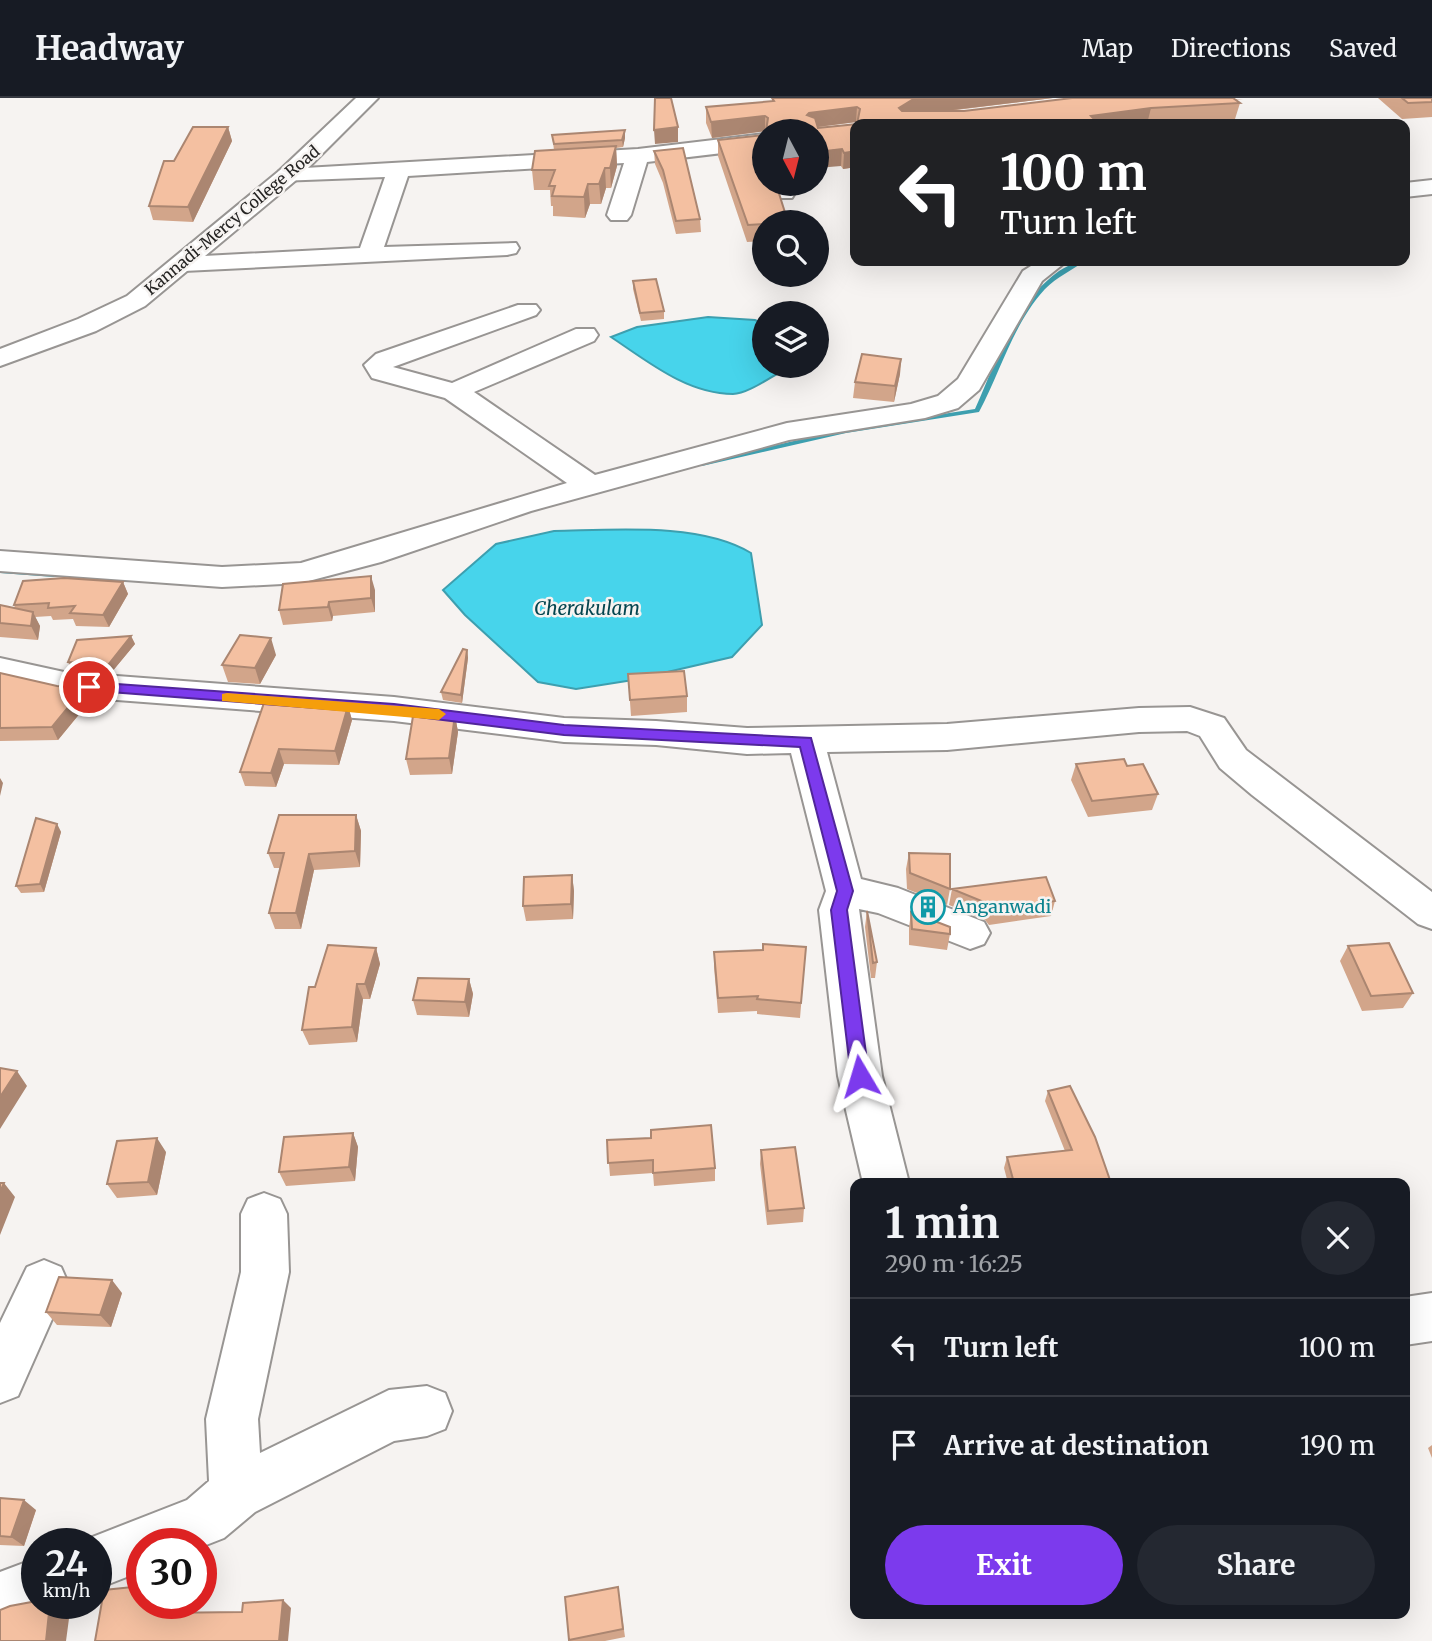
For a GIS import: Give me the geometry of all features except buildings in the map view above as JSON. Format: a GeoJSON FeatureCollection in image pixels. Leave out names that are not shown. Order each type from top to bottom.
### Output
{"type":"FeatureCollection","features":[{"type":"Feature","properties":{"kind":"street","name":"Kannadi-Mercy College Road"},"geometry":{"type":"LineString","coordinates":[[0,358],[87,325],[136,301],[184,264],[287,176],[368,98]]}},
{"type":"Feature","properties":{"kind":"street"},"geometry":{"type":"LineString","coordinates":[[287,176],[638,156],[752,146]]}},
{"type":"Feature","properties":{"kind":"street"},"geometry":{"type":"LineString","coordinates":[[619,215],[638,156]]}},
{"type":"Feature","properties":{"kind":"street"},"geometry":{"type":"LineString","coordinates":[[370,253],[399,169]]}},
{"type":"Feature","properties":{"kind":"street"},"geometry":{"type":"LineString","coordinates":[[1410,189],[1432,187]]}},
{"type":"Feature","properties":{"kind":"street"},"geometry":{"type":"LineString","coordinates":[[184,264],[507,248]]}},
{"type":"Feature","properties":{"kind":"street"},"geometry":{"type":"LineString","coordinates":[[0,561],[222,576],[301,572],[370,555],[455,525],[787,432],[915,412],[948,402],[969,384],[1032,276],[1047,266]]}},
{"type":"Feature","properties":{"kind":"street"},"geometry":{"type":"LineString","coordinates":[[527,310],[384,360],[377,365],[382,372],[455,392],[591,486]]}},
{"type":"Feature","properties":{"kind":"street"},"geometry":{"type":"LineString","coordinates":[[455,392],[474,381],[585,335]]}},
{"type":"Feature","properties":{"kind":"street"},"geometry":{"type":"LineString","coordinates":[[0,669],[64,684],[394,709],[564,730],[656,733],[747,741],[806,742],[947,737],[1139,720],[1189,719],[1212,727],[1233,759],[1254,777],[1432,913]]}},
{"type":"Feature","properties":{"kind":"street"},"geometry":{"type":"LineString","coordinates":[[806,742],[845,891],[839,910],[860,1076],[885,1178]]}},
{"type":"Feature","properties":{"kind":"street"},"geometry":{"type":"LineString","coordinates":[[845,891],[884,900],[970,933]]}},
{"type":"Feature","properties":{"kind":"street"},"geometry":{"type":"LineString","coordinates":[[236,1493],[232,1419],[265,1272],[264,1214]]}},
{"type":"Feature","properties":{"kind":"street"},"geometry":{"type":"LineString","coordinates":[[0,1377],[44,1283]]}},
{"type":"Feature","properties":{"kind":"street"},"geometry":{"type":"LineString","coordinates":[[1410,1320],[1432,1317]]}},
{"type":"Feature","properties":{"kind":"street"},"geometry":{"type":"LineString","coordinates":[[182,1528],[205,1519],[236,1493],[389,1416],[427,1411]]}},
{"type":"Feature","properties":{"kind":"street"},"geometry":{"type":"LineString","coordinates":[[0,1600],[21,1592]]}},
{"type":"Feature","properties":{"kind":"water"},"geometry":{"type":"Polygon","coordinates":[[[708,317],[752,320],[752,378],[770,378],[733,394],[716,393],[684,382],[653,366],[611,337],[637,327],[708,317]]]}},
{"type":"Feature","properties":{"kind":"water","name":"Cherakulam"},"geometry":{"type":"Polygon","coordinates":[[[656,530],[707,536],[730,543],[751,553],[762,625],[732,657],[633,680],[576,689],[538,682],[465,615],[443,590],[496,544],[554,531],[656,530]]]}},
{"type":"Feature","properties":{"kind":"waterway"},"geometry":{"type":"LineString","coordinates":[[702,464],[846,431],[977,411],[1006,346],[1030,305],[1044,287],[1073,266]]}},
{"type":"Feature","properties":{"kind":"waterway"},"geometry":{"type":"LineString","coordinates":[[0,571],[54,575]]}},
{"type":"Feature","properties":{"kind":"slow traffic"},"geometry":{"type":"LineString","coordinates":[[227,698],[439,714]]}},
{"type":"Feature","properties":{"kind":"place","name":"Anganwadi"},"geometry":{"type":"Point","coordinates":[928,907]}},
{"type":"Feature","properties":{"kind":"route"},"geometry":{"type":"LineString","coordinates":[[89,687],[394,709],[564,730],[806,742],[845,891],[839,910],[860,1076]]}}]}
